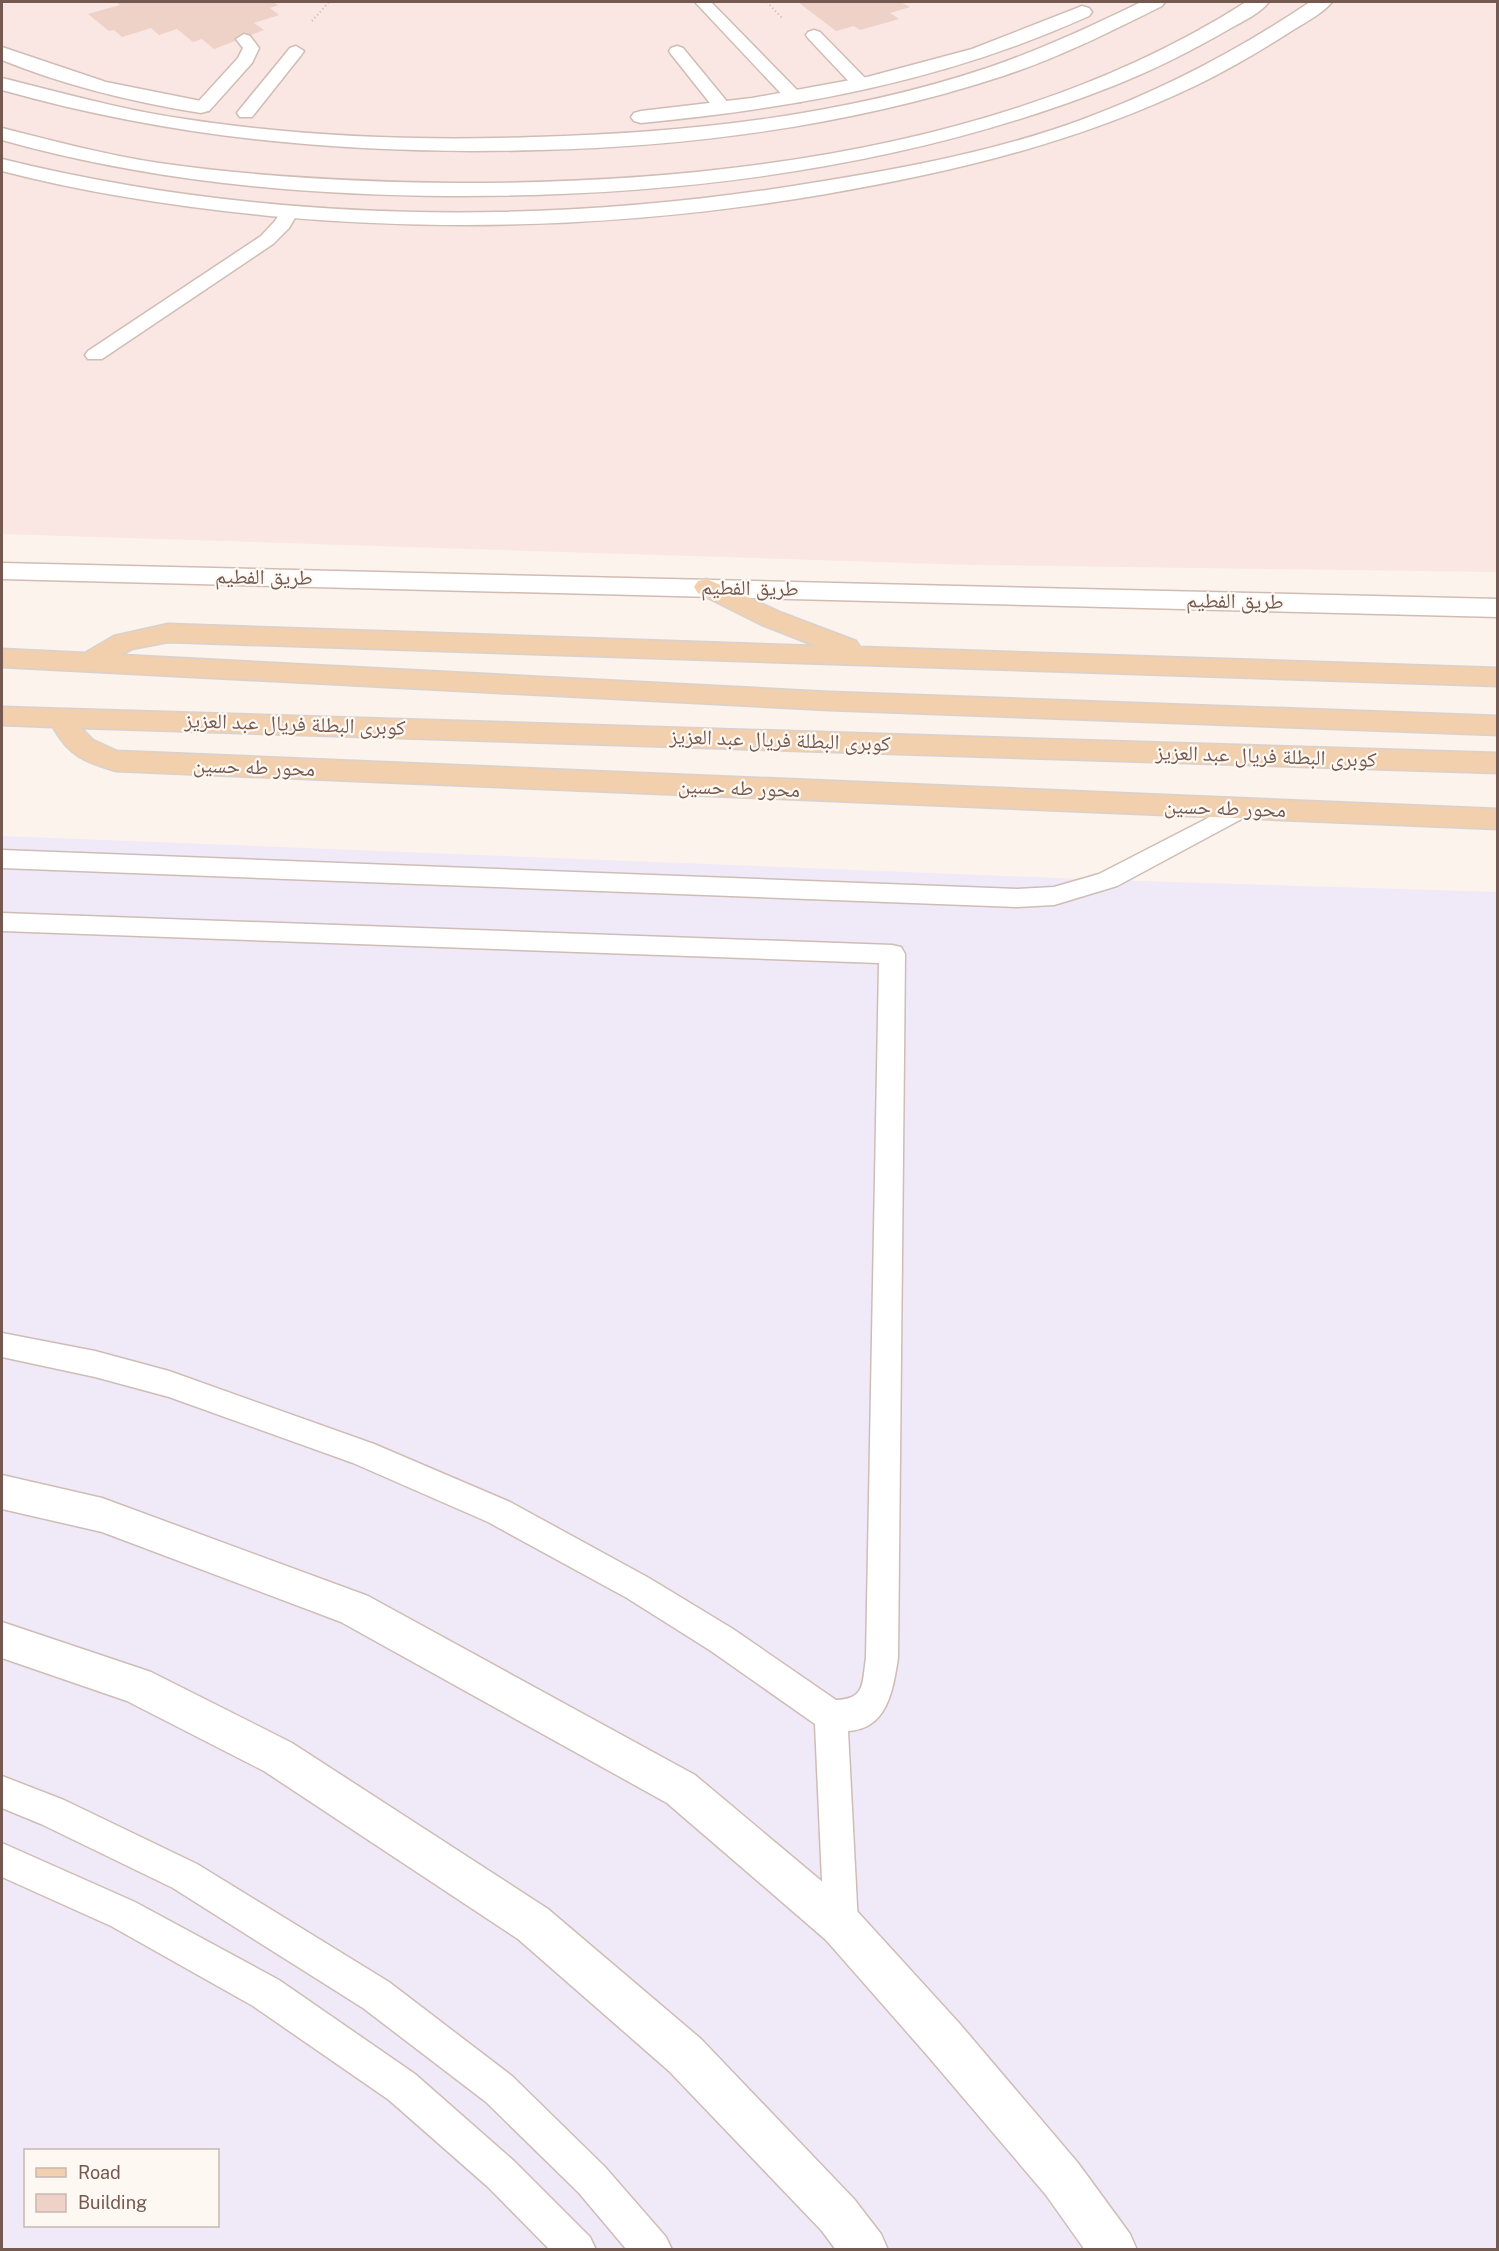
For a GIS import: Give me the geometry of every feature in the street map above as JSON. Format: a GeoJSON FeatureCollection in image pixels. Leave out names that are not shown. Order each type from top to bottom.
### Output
{"type":"FeatureCollection","features":[{"type":"Feature","properties":{"kind":"main road"},"geometry":{"type":"LineString","coordinates":[[707,587],[772,619],[870,656]]}},
{"type":"Feature","properties":{"kind":"main road"},"geometry":{"type":"LineString","coordinates":[[2,658],[88,663],[124,642],[168,633],[1497,677]]}},
{"type":"Feature","properties":{"kind":"main road","name":"كوبرى البطلة فريال عبد العزيز"},"geometry":{"type":"LineString","coordinates":[[88,663],[829,701],[1497,726]]}},
{"type":"Feature","properties":{"kind":"main road"},"geometry":{"type":"LineString","coordinates":[[2,716],[63,717]]}},
{"type":"Feature","properties":{"kind":"main road","name":"كوبرى البطلة فريال عبد العزيز"},"geometry":{"type":"LineString","coordinates":[[63,717],[1497,763]]}},
{"type":"Feature","properties":{"kind":"main road","name":"محور طه حسين"},"geometry":{"type":"LineString","coordinates":[[63,717],[68,732],[79,745],[95,755],[116,761],[1497,819]]}},
{"type":"Feature","properties":{"kind":"street"},"geometry":{"type":"LineString","coordinates":[[627,118],[795,98],[861,84],[966,56],[1021,37],[1102,2]]}},
{"type":"Feature","properties":{"kind":"street"},"geometry":{"type":"LineString","coordinates":[[2,84],[56,101],[148,121],[281,137],[411,145],[609,142],[776,126],[921,93],[989,74],[1039,56],[1155,2]]}},
{"type":"Feature","properties":{"kind":"street"},"geometry":{"type":"LineString","coordinates":[[2,134],[63,151],[118,162],[236,180],[298,185],[463,190],[623,187],[675,182],[825,161],[922,140],[1051,103],[1145,65],[1223,25],[1259,2]]}},
{"type":"Feature","properties":{"kind":"street"},"geometry":{"type":"LineString","coordinates":[[2,165],[130,192],[205,203],[290,211],[477,219],[550,218],[686,207],[872,179],[983,155],[1055,135],[1116,114],[1211,71],[1252,48],[1322,2]]}},
{"type":"Feature","properties":{"kind":"street"},"geometry":{"type":"LineString","coordinates":[[2,53],[87,82],[133,94],[269,116]]}},
{"type":"Feature","properties":{"kind":"street"},"geometry":{"type":"LineString","coordinates":[[966,56],[989,74]]}},
{"type":"Feature","properties":{"kind":"street"},"geometry":{"type":"LineString","coordinates":[[56,101],[87,82]]}},
{"type":"Feature","properties":{"kind":"street"},"geometry":{"type":"LineString","coordinates":[[605,120],[609,142]]}},
{"type":"Feature","properties":{"kind":"street"},"geometry":{"type":"LineString","coordinates":[[324,121],[471,126],[554,123]]}},
{"type":"Feature","properties":{"kind":"street"},"geometry":{"type":"LineString","coordinates":[[675,182],[686,207]]}},
{"type":"Feature","properties":{"kind":"street","name":"طريق الفطيم"},"geometry":{"type":"LineString","coordinates":[[2,571],[1497,608]]}},
{"type":"Feature","properties":{"kind":"street"},"geometry":{"type":"LineString","coordinates":[[2,1492],[102,1515],[354,1609],[681,1789],[841,1925],[943,2038],[1062,2179],[1114,2250]]}},
{"type":"Feature","properties":{"kind":"street"},"geometry":{"type":"LineString","coordinates":[[2,1640],[137,1685],[278,1757],[533,1924],[685,2055],[838,2215],[866,2250]]}},
{"type":"Feature","properties":{"kind":"lane"},"geometry":{"type":"LineString","coordinates":[[703,2],[795,98]]}},
{"type":"Feature","properties":{"kind":"lane"},"geometry":{"type":"LineString","coordinates":[[814,35],[861,84]]}},
{"type":"Feature","properties":{"kind":"lane"},"geometry":{"type":"LineString","coordinates":[[203,107],[250,53],[249,44],[244,39]]}},
{"type":"Feature","properties":{"kind":"lane"},"geometry":{"type":"LineString","coordinates":[[246,113],[296,51]]}},
{"type":"Feature","properties":{"kind":"lane"},"geometry":{"type":"LineString","coordinates":[[677,51],[723,108]]}},
{"type":"Feature","properties":{"kind":"lane"},"geometry":{"type":"LineString","coordinates":[[95,355],[267,240],[283,224],[290,211]]}},
{"type":"Feature","properties":{"kind":"lane"},"geometry":{"type":"LineString","coordinates":[[2,859],[1017,898],[1054,896],[1108,880],[1241,809]]}},
{"type":"Feature","properties":{"kind":"lane"},"geometry":{"type":"LineString","coordinates":[[2,922],[892,954],[882,1658],[877,1690],[871,1704],[855,1715],[831,1716],[723,1640],[638,1588],[508,1517],[459,1494],[363,1453],[169,1384],[95,1364],[2,1345]]}},
{"type":"Feature","properties":{"kind":"lane"},"geometry":{"type":"LineString","coordinates":[[831,1716],[841,1925]]}},
{"type":"Feature","properties":{"kind":"lane"},"geometry":{"type":"LineString","coordinates":[[2,1792],[52,1812],[185,1876],[376,1995],[499,2089],[592,2180],[653,2250]]}},
{"type":"Feature","properties":{"kind":"lane"},"geometry":{"type":"LineString","coordinates":[[2,1860],[123,1914],[266,1993],[402,2087],[501,2174],[577,2250]]}},
{"type":"Feature","properties":{"kind":"shaded area"},"geometry":{"type":"Polygon","coordinates":[[[2,2],[1497,2],[1497,572],[974,565],[2,534],[2,2]]]}},
{"type":"Feature","properties":{"kind":"shaded area"},"geometry":{"type":"Polygon","coordinates":[[[2,836],[1108,880],[1497,892],[1497,2249],[2,2250],[2,836]]]}},
{"type":"Feature","properties":{"kind":"building"},"geometry":{"type":"Polygon","coordinates":[[[116,2],[273,2],[278,5],[270,8],[279,15],[254,23],[264,30],[214,49],[202,39],[193,42],[177,29],[159,35],[151,28],[122,37],[114,30],[109,31],[88,14],[120,5],[116,2]]]}},
{"type":"Feature","properties":{"kind":"building"},"geometry":{"type":"Polygon","coordinates":[[[798,2],[900,2],[910,7],[890,13],[899,19],[860,30],[854,26],[836,31],[798,2]]]}}]}
